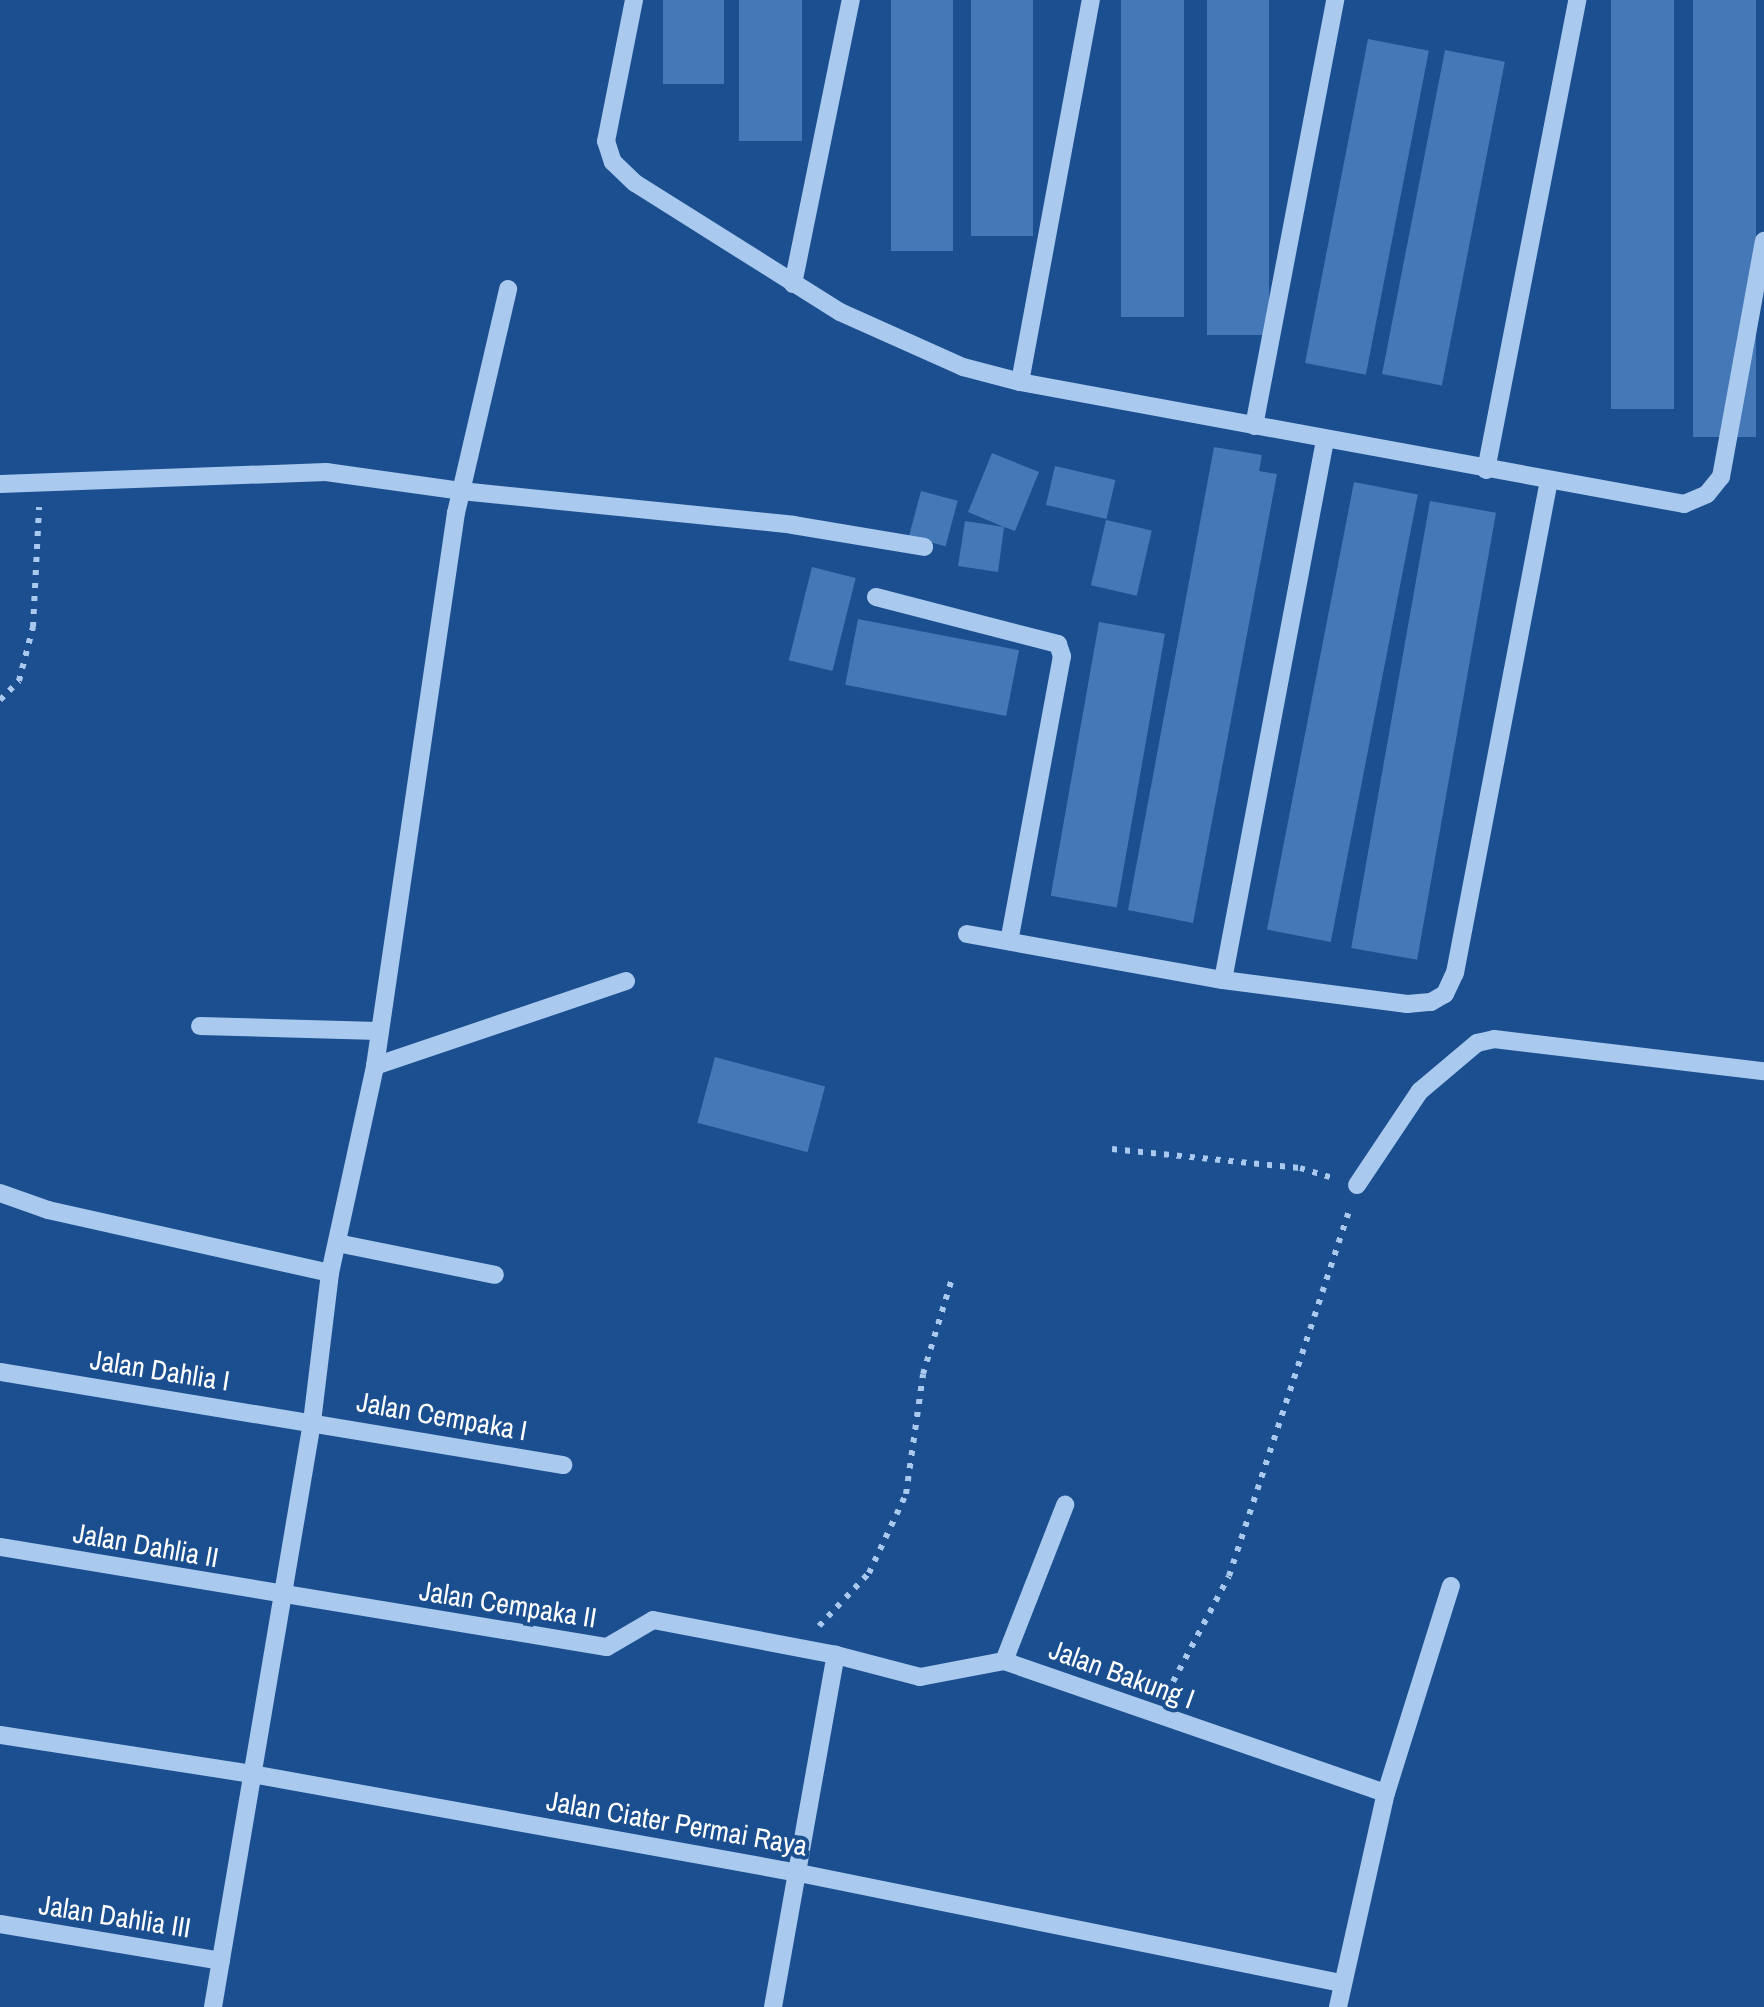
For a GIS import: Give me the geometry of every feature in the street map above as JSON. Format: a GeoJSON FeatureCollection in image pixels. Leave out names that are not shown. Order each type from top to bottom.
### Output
{"type":"FeatureCollection","features":[{"type":"Feature","properties":{"kind":"street"},"geometry":{"type":"LineString","coordinates":[[634,0],[606,141],[613,162],[635,183],[794,284],[886,334],[963,367],[1020,382],[1672,505],[1696,501],[1716,487],[1764,241]]}},
{"type":"Feature","properties":{"kind":"street"},"geometry":{"type":"LineString","coordinates":[[794,284],[851,0]]}},
{"type":"Feature","properties":{"kind":"street"},"geometry":{"type":"LineString","coordinates":[[1020,382],[1092,0]]}},
{"type":"Feature","properties":{"kind":"street"},"geometry":{"type":"LineString","coordinates":[[1254,426],[1335,0]]}},
{"type":"Feature","properties":{"kind":"street"},"geometry":{"type":"LineString","coordinates":[[1486,470],[1577,0]]}},
{"type":"Feature","properties":{"kind":"street"},"geometry":{"type":"LineString","coordinates":[[213,2007],[312,1422],[330,1272],[375,1066],[461,491],[508,289]]}},
{"type":"Feature","properties":{"kind":"street"},"geometry":{"type":"LineString","coordinates":[[1223,980],[1325,440]]}},
{"type":"Feature","properties":{"kind":"street"},"geometry":{"type":"LineString","coordinates":[[0,484],[326,472],[461,491],[793,524],[924,547]]}},
{"type":"Feature","properties":{"kind":"street"},"geometry":{"type":"LineString","coordinates":[[967,934],[1223,980],[1407,1004],[1430,1002],[1445,994],[1455,972],[1549,482]]}},
{"type":"Feature","properties":{"kind":"street"},"geometry":{"type":"LineString","coordinates":[[876,597],[1050,640],[1062,656],[1010,941]]}},
{"type":"Feature","properties":{"kind":"street"},"geometry":{"type":"LineString","coordinates":[[375,1066],[626,981]]}},
{"type":"Feature","properties":{"kind":"street"},"geometry":{"type":"LineString","coordinates":[[200,1026],[378,1031]]}},
{"type":"Feature","properties":{"kind":"street"},"geometry":{"type":"LineString","coordinates":[[1357,1185],[1420,1091],[1477,1043],[1494,1039],[1764,1071]]}},
{"type":"Feature","properties":{"kind":"street"},"geometry":{"type":"LineString","coordinates":[[0,1194],[48,1210],[330,1272]]}},
{"type":"Feature","properties":{"kind":"street"},"geometry":{"type":"LineString","coordinates":[[337,1243],[494,1276]]}},
{"type":"Feature","properties":{"kind":"street","name":"Jalan Dahlia I"},"geometry":{"type":"LineString","coordinates":[[0,1372],[312,1422]]}},
{"type":"Feature","properties":{"kind":"street","name":"Jalan Cempaka I"},"geometry":{"type":"LineString","coordinates":[[312,1422],[563,1464]]}},
{"type":"Feature","properties":{"kind":"street"},"geometry":{"type":"LineString","coordinates":[[1004,1661],[1066,1505]]}},
{"type":"Feature","properties":{"kind":"street","name":"Jalan Dahlia II"},"geometry":{"type":"LineString","coordinates":[[0,1547],[282,1597]]}},
{"type":"Feature","properties":{"kind":"street"},"geometry":{"type":"LineString","coordinates":[[1338,2007],[1386,1793],[1452,1586]]}},
{"type":"Feature","properties":{"kind":"street","name":"Jalan Cempaka II"},"geometry":{"type":"LineString","coordinates":[[282,1597],[607,1646],[652,1620],[836,1655]]}},
{"type":"Feature","properties":{"kind":"street"},"geometry":{"type":"LineString","coordinates":[[773,2007],[836,1655]]}},
{"type":"Feature","properties":{"kind":"street","name":"Jalan Bakung I"},"geometry":{"type":"LineString","coordinates":[[836,1655],[920,1677],[1004,1661],[1386,1793]]}},
{"type":"Feature","properties":{"kind":"street","name":"Jalan Ciater Permai Raya"},"geometry":{"type":"LineString","coordinates":[[0,1735],[252,1774],[798,1873],[1341,1984]]}},
{"type":"Feature","properties":{"kind":"street","name":"Jalan Dahlia III"},"geometry":{"type":"LineString","coordinates":[[0,1924],[220,1961]]}},
{"type":"Feature","properties":{"kind":"path"},"geometry":{"type":"LineString","coordinates":[[0,700],[19,681],[32,627],[40,484]]}},
{"type":"Feature","properties":{"kind":"path"},"geometry":{"type":"LineString","coordinates":[[1112,1149],[1300,1168],[1357,1185],[1228,1576],[1155,1716]]}},
{"type":"Feature","properties":{"kind":"path"},"geometry":{"type":"LineString","coordinates":[[798,1649],[869,1573],[906,1494],[923,1374],[953,1275]]}},
{"type":"Feature","properties":{"kind":"building"},"geometry":{"type":"Polygon","coordinates":[[[663,0],[724,0],[724,84],[663,84],[663,0]]]}},
{"type":"Feature","properties":{"kind":"building"},"geometry":{"type":"Polygon","coordinates":[[[739,0],[802,0],[802,141],[739,141],[739,0]]]}},
{"type":"Feature","properties":{"kind":"building"},"geometry":{"type":"Polygon","coordinates":[[[891,0],[953,0],[953,251],[891,251],[891,0]]]}},
{"type":"Feature","properties":{"kind":"building"},"geometry":{"type":"Polygon","coordinates":[[[971,0],[1033,0],[1033,236],[971,236],[971,0]]]}},
{"type":"Feature","properties":{"kind":"building"},"geometry":{"type":"Polygon","coordinates":[[[1121,0],[1184,0],[1184,317],[1121,317],[1121,0]]]}},
{"type":"Feature","properties":{"kind":"building"},"geometry":{"type":"Polygon","coordinates":[[[1207,0],[1269,0],[1269,335],[1207,335],[1207,0]]]}},
{"type":"Feature","properties":{"kind":"building"},"geometry":{"type":"Polygon","coordinates":[[[1611,0],[1674,0],[1674,409],[1611,409],[1611,0]]]}},
{"type":"Feature","properties":{"kind":"building"},"geometry":{"type":"Polygon","coordinates":[[[1693,0],[1756,0],[1756,437],[1693,437],[1693,0]]]}},
{"type":"Feature","properties":{"kind":"building"},"geometry":{"type":"Polygon","coordinates":[[[1368,39],[1429,51],[1366,375],[1305,363],[1368,39]]]}},
{"type":"Feature","properties":{"kind":"building"},"geometry":{"type":"Polygon","coordinates":[[[1445,50],[1505,62],[1442,386],[1382,374],[1445,50]]]}},
{"type":"Feature","properties":{"kind":"building"},"geometry":{"type":"Polygon","coordinates":[[[1214,447],[1262,455],[1259,471],[1277,474],[1193,923],[1128,910],[1214,447]]]}},
{"type":"Feature","properties":{"kind":"building"},"geometry":{"type":"Polygon","coordinates":[[[992,453],[1039,472],[1015,531],[968,512],[992,453]]]}},
{"type":"Feature","properties":{"kind":"building"},"geometry":{"type":"Polygon","coordinates":[[[1055,466],[1115,480],[1106,519],[1046,505],[1055,466]]]}},
{"type":"Feature","properties":{"kind":"building"},"geometry":{"type":"Polygon","coordinates":[[[1354,482],[1418,494],[1331,942],[1267,930],[1354,482]]]}},
{"type":"Feature","properties":{"kind":"building"},"geometry":{"type":"Polygon","coordinates":[[[921,491],[958,501],[946,546],[909,536],[921,491]]]}},
{"type":"Feature","properties":{"kind":"building"},"geometry":{"type":"Polygon","coordinates":[[[1430,501],[1496,513],[1417,960],[1351,948],[1430,501]]]}},
{"type":"Feature","properties":{"kind":"building"},"geometry":{"type":"Polygon","coordinates":[[[1106,520],[1152,531],[1137,596],[1091,585],[1106,520]]]}},
{"type":"Feature","properties":{"kind":"building"},"geometry":{"type":"Polygon","coordinates":[[[965,521],[1004,527],[998,572],[958,566],[965,521]]]}},
{"type":"Feature","properties":{"kind":"building"},"geometry":{"type":"Polygon","coordinates":[[[812,567],[856,578],[832,671],[789,660],[812,567]]]}},
{"type":"Feature","properties":{"kind":"building"},"geometry":{"type":"Polygon","coordinates":[[[858,619],[1019,650],[1006,716],[845,685],[858,619]]]}},
{"type":"Feature","properties":{"kind":"building"},"geometry":{"type":"Polygon","coordinates":[[[1099,622],[1165,634],[1117,907],[1051,896],[1099,622]]]}},
{"type":"Feature","properties":{"kind":"building"},"geometry":{"type":"Polygon","coordinates":[[[715,1057],[825,1087],[808,1152],[697,1123],[715,1057]]]}}]}
